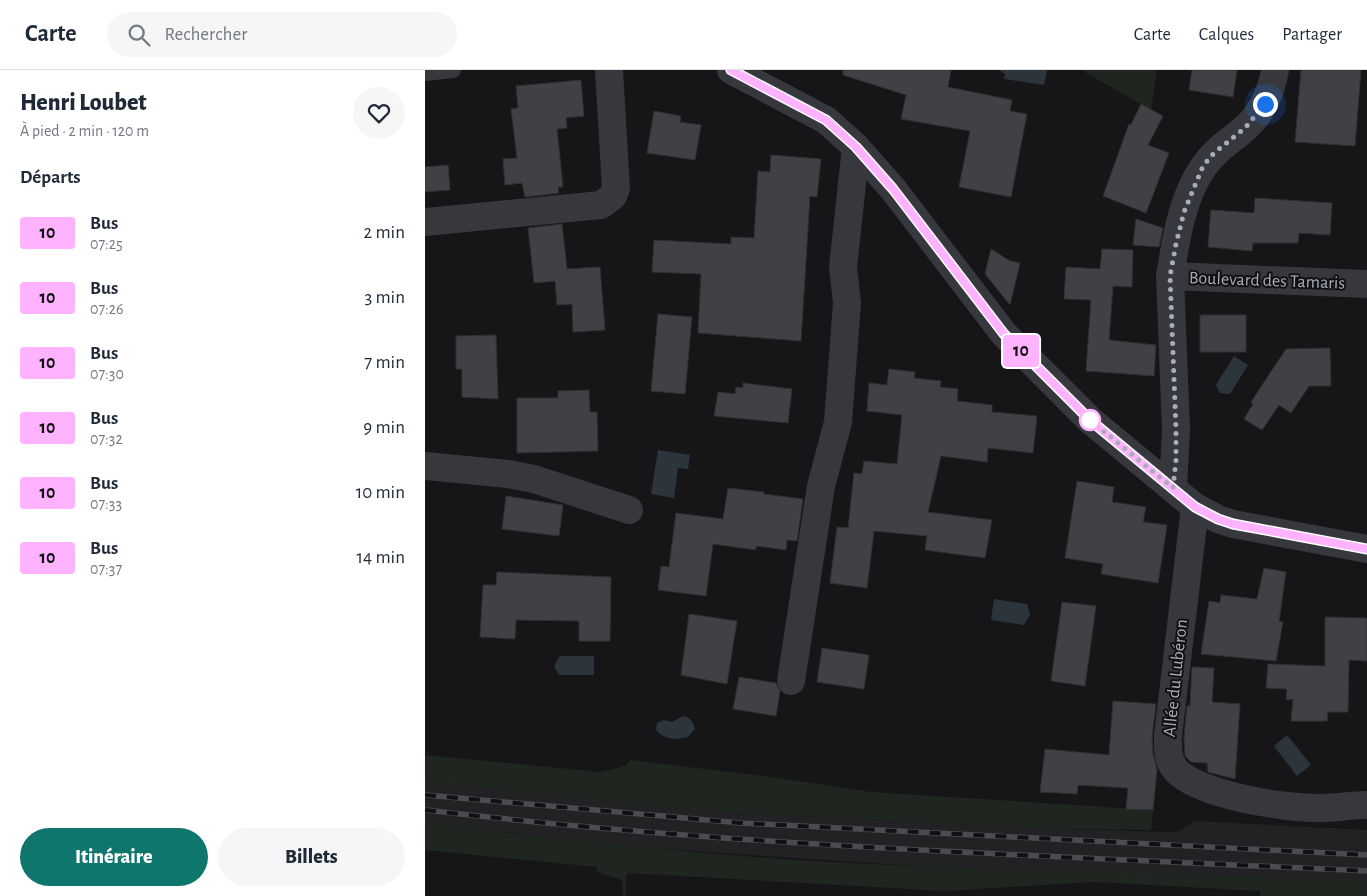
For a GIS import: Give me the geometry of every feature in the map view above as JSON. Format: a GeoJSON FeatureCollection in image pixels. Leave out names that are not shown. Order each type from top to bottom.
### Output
{"type":"FeatureCollection","features":[{"type":"Feature","properties":{"kind":"street"},"geometry":{"type":"LineString","coordinates":[[425,222],[601,205],[608,202],[616,188],[609,70]]}},
{"type":"Feature","properties":{"kind":"street"},"geometry":{"type":"LineString","coordinates":[[731,70],[826,120],[856,147],[893,189],[1004,334],[1090,420],[1195,507],[1218,519],[1233,524],[1367,549]]}},
{"type":"Feature","properties":{"kind":"street"},"geometry":{"type":"LineString","coordinates":[[1170,276],[1180,228],[1193,186],[1203,166],[1214,153],[1245,128],[1265,104],[1275,70]]}},
{"type":"Feature","properties":{"kind":"street"},"geometry":{"type":"LineString","coordinates":[[791,681],[821,486],[838,422],[847,303],[843,267],[856,147]]}},
{"type":"Feature","properties":{"kind":"street","name":"Boulevard des Tamaris"},"geometry":{"type":"LineString","coordinates":[[1173,488],[1176,460],[1176,430],[1170,276],[1367,284]]}},
{"type":"Feature","properties":{"kind":"street"},"geometry":{"type":"LineString","coordinates":[[425,466],[508,474],[534,479],[629,510]]}},
{"type":"Feature","properties":{"kind":"street","name":"Allée du Lubéron"},"geometry":{"type":"LineString","coordinates":[[1195,507],[1168,736],[1168,756],[1175,769],[1186,778],[1208,788],[1257,801],[1321,808],[1367,805]]}},
{"type":"Feature","properties":{"kind":"lane"},"geometry":{"type":"LineString","coordinates":[[425,73],[453,70]]}},
{"type":"Feature","properties":{"kind":"shaded area"},"geometry":{"type":"Polygon","coordinates":[[[999,70],[1047,70],[1044,85],[1004,79],[1005,74],[999,70]]]}},
{"type":"Feature","properties":{"kind":"shaded area"},"geometry":{"type":"Polygon","coordinates":[[[1081,70],[1157,70],[1151,110],[1081,70]]]}},
{"type":"Feature","properties":{"kind":"shaded area"},"geometry":{"type":"Polygon","coordinates":[[[1234,356],[1248,365],[1230,394],[1220,393],[1216,385],[1234,356]]]}},
{"type":"Feature","properties":{"kind":"shaded area"},"geometry":{"type":"Polygon","coordinates":[[[658,450],[690,455],[688,469],[678,468],[674,498],[651,494],[658,450]]]}},
{"type":"Feature","properties":{"kind":"shaded area"},"geometry":{"type":"Polygon","coordinates":[[[994,599],[1027,604],[1030,615],[1024,625],[991,620],[994,599]]]}},
{"type":"Feature","properties":{"kind":"shaded area"},"geometry":{"type":"Polygon","coordinates":[[[560,656],[594,656],[594,675],[559,675],[554,666],[560,656]]]}},
{"type":"Feature","properties":{"kind":"shaded area"},"geometry":{"type":"Polygon","coordinates":[[[683,716],[691,720],[695,729],[688,737],[671,738],[663,736],[656,730],[657,723],[664,720],[672,722],[683,716]]]}},
{"type":"Feature","properties":{"kind":"shaded area"},"geometry":{"type":"Polygon","coordinates":[[[1287,735],[1311,765],[1297,776],[1274,746],[1287,735]]]}},
{"type":"Feature","properties":{"kind":"shaded area"},"geometry":{"type":"Polygon","coordinates":[[[425,755],[600,772],[625,766],[631,760],[771,777],[872,792],[1153,810],[1151,830],[1054,829],[693,810],[425,781],[425,755]]]}},
{"type":"Feature","properties":{"kind":"shaded area"},"geometry":{"type":"Polygon","coordinates":[[[425,781],[693,810],[1054,829],[1177,832],[1194,821],[1367,830],[1367,896],[632,847],[425,823],[425,781]]]}},
{"type":"Feature","properties":{"kind":"shaded area"},"geometry":{"type":"Polygon","coordinates":[[[425,823],[627,846],[829,862],[1029,870],[1362,879],[1363,896],[1260,896],[1260,891],[1094,882],[944,891],[628,873],[626,877],[626,896],[623,896],[622,880],[597,872],[597,867],[425,850],[425,823]]]}},
{"type":"Feature","properties":{"kind":"building"},"geometry":{"type":"Polygon","coordinates":[[[843,70],[951,70],[948,87],[1012,100],[1010,111],[1027,114],[1011,197],[959,187],[970,131],[901,119],[906,95],[843,75],[843,70]]]}},
{"type":"Feature","properties":{"kind":"building"},"geometry":{"type":"Polygon","coordinates":[[[1192,70],[1237,70],[1233,97],[1189,90],[1192,70]]]}},
{"type":"Feature","properties":{"kind":"building"},"geometry":{"type":"Polygon","coordinates":[[[1301,70],[1361,70],[1355,146],[1295,142],[1301,70]]]}},
{"type":"Feature","properties":{"kind":"building"},"geometry":{"type":"Polygon","coordinates":[[[581,80],[584,116],[566,118],[567,128],[557,129],[563,187],[558,187],[559,193],[525,197],[522,183],[505,185],[503,159],[517,158],[511,109],[518,108],[516,86],[581,80]]]}},
{"type":"Feature","properties":{"kind":"building"},"geometry":{"type":"Polygon","coordinates":[[[1141,104],[1163,116],[1148,145],[1169,153],[1146,213],[1103,196],[1129,124],[1131,125],[1141,104]]]}},
{"type":"Feature","properties":{"kind":"building"},"geometry":{"type":"Polygon","coordinates":[[[654,111],[681,116],[680,122],[701,125],[695,160],[647,153],[654,111]]]}},
{"type":"Feature","properties":{"kind":"building"},"geometry":{"type":"Polygon","coordinates":[[[771,155],[821,159],[817,197],[810,196],[801,341],[698,333],[701,274],[652,272],[654,240],[731,244],[731,237],[754,238],[758,171],[770,172],[771,155]]]}},
{"type":"Feature","properties":{"kind":"building"},"geometry":{"type":"Polygon","coordinates":[[[448,165],[450,190],[425,192],[425,167],[448,165]]]}},
{"type":"Feature","properties":{"kind":"building"},"geometry":{"type":"Polygon","coordinates":[[[1255,198],[1332,203],[1330,235],[1299,233],[1298,243],[1253,243],[1252,251],[1208,247],[1211,210],[1254,213],[1255,198]]]}},
{"type":"Feature","properties":{"kind":"building"},"geometry":{"type":"Polygon","coordinates":[[[1136,219],[1163,228],[1159,247],[1133,245],[1136,219]]]}},
{"type":"Feature","properties":{"kind":"building"},"geometry":{"type":"Polygon","coordinates":[[[562,224],[567,269],[600,267],[605,330],[573,332],[572,304],[557,305],[555,281],[534,283],[528,228],[562,224]]]}},
{"type":"Feature","properties":{"kind":"building"},"geometry":{"type":"Polygon","coordinates":[[[991,249],[1010,261],[1020,263],[1010,305],[985,274],[991,249]]]}},
{"type":"Feature","properties":{"kind":"building"},"geometry":{"type":"Polygon","coordinates":[[[1102,249],[1133,250],[1132,287],[1113,286],[1109,340],[1156,345],[1154,376],[1086,371],[1091,300],[1064,299],[1066,267],[1100,269],[1102,249]]]}},
{"type":"Feature","properties":{"kind":"building"},"geometry":{"type":"Polygon","coordinates":[[[658,314],[692,317],[685,394],[651,391],[658,314]]]}},
{"type":"Feature","properties":{"kind":"building"},"geometry":{"type":"Polygon","coordinates":[[[1200,315],[1246,315],[1246,352],[1200,352],[1200,315]]]}},
{"type":"Feature","properties":{"kind":"building"},"geometry":{"type":"Polygon","coordinates":[[[496,335],[498,399],[462,397],[462,369],[456,369],[456,336],[496,335]]]}},
{"type":"Feature","properties":{"kind":"building"},"geometry":{"type":"Polygon","coordinates":[[[1330,348],[1331,386],[1309,386],[1291,413],[1279,405],[1262,430],[1244,419],[1253,404],[1251,402],[1286,349],[1330,348]]]}},
{"type":"Feature","properties":{"kind":"building"},"geometry":{"type":"Polygon","coordinates":[[[889,369],[915,372],[914,378],[941,381],[940,387],[958,389],[957,401],[992,405],[992,412],[1037,416],[1033,453],[988,448],[987,462],[941,456],[928,512],[992,520],[985,558],[925,550],[927,536],[874,531],[867,588],[830,583],[837,527],[848,528],[854,473],[862,474],[864,461],[897,464],[902,415],[867,411],[869,383],[887,385],[889,369]]]}},
{"type":"Feature","properties":{"kind":"building"},"geometry":{"type":"Polygon","coordinates":[[[743,383],[792,389],[788,423],[714,416],[718,392],[735,394],[736,387],[743,388],[743,383]]]}},
{"type":"Feature","properties":{"kind":"building"},"geometry":{"type":"Polygon","coordinates":[[[589,390],[590,412],[597,412],[598,451],[517,453],[517,398],[558,398],[558,391],[589,390]]]}},
{"type":"Feature","properties":{"kind":"building"},"geometry":{"type":"Polygon","coordinates":[[[1077,481],[1114,487],[1112,502],[1146,507],[1143,522],[1167,525],[1158,583],[1101,574],[1103,564],[1065,558],[1077,481]]]}},
{"type":"Feature","properties":{"kind":"building"},"geometry":{"type":"Polygon","coordinates":[[[728,488],[803,499],[797,541],[787,540],[786,550],[756,546],[756,550],[713,544],[706,596],[658,590],[661,566],[669,567],[676,513],[723,519],[728,488]]]}},
{"type":"Feature","properties":{"kind":"building"},"geometry":{"type":"Polygon","coordinates":[[[506,496],[563,505],[559,536],[502,529],[506,496]]]}},
{"type":"Feature","properties":{"kind":"building"},"geometry":{"type":"Polygon","coordinates":[[[1264,568],[1286,572],[1279,621],[1283,622],[1276,661],[1201,654],[1209,601],[1220,603],[1221,595],[1257,599],[1264,568]]]}},
{"type":"Feature","properties":{"kind":"building"},"geometry":{"type":"Polygon","coordinates":[[[497,572],[611,577],[610,641],[579,641],[579,621],[516,620],[515,639],[480,637],[483,585],[496,585],[497,572]]]}},
{"type":"Feature","properties":{"kind":"building"},"geometry":{"type":"Polygon","coordinates":[[[1062,602],[1096,606],[1085,686],[1051,681],[1062,602]]]}},
{"type":"Feature","properties":{"kind":"building"},"geometry":{"type":"Polygon","coordinates":[[[689,614],[737,621],[727,684],[681,675],[689,614]]]}},
{"type":"Feature","properties":{"kind":"building"},"geometry":{"type":"Polygon","coordinates":[[[1325,617],[1367,618],[1367,661],[1349,660],[1348,712],[1328,712],[1327,721],[1291,721],[1293,699],[1286,700],[1287,689],[1266,688],[1268,664],[1325,666],[1325,617]]]}},
{"type":"Feature","properties":{"kind":"building"},"geometry":{"type":"Polygon","coordinates":[[[822,648],[869,655],[864,689],[817,682],[822,648]]]}},
{"type":"Feature","properties":{"kind":"building"},"geometry":{"type":"Polygon","coordinates":[[[1192,667],[1214,668],[1212,702],[1240,704],[1235,779],[1208,772],[1207,763],[1191,762],[1185,756],[1184,737],[1187,706],[1190,706],[1192,667]]]}},
{"type":"Feature","properties":{"kind":"building"},"geometry":{"type":"Polygon","coordinates":[[[739,677],[776,683],[780,691],[776,716],[733,709],[739,677]]]}},
{"type":"Feature","properties":{"kind":"building"},"geometry":{"type":"Polygon","coordinates":[[[1113,701],[1156,704],[1152,736],[1153,754],[1157,769],[1153,810],[1126,809],[1128,788],[1078,785],[1077,794],[1040,792],[1045,749],[1109,755],[1113,701]]]}},
{"type":"Feature","properties":{"kind":"railway"},"geometry":{"type":"LineString","coordinates":[[425,795],[741,823],[1367,855]]}},
{"type":"Feature","properties":{"kind":"railway"},"geometry":{"type":"LineString","coordinates":[[425,810],[542,823],[778,842],[1367,871]]}},
{"type":"Feature","properties":{"kind":"bus line","name":"10"},"geometry":{"type":"LineString","coordinates":[[731,70],[826,120],[856,147],[893,189],[1004,334],[1090,420],[1195,507],[1218,519],[1233,524],[1367,549]]}},
{"type":"Feature","properties":{"kind":"route"},"geometry":{"type":"LineString","coordinates":[[1090,420],[1173,488],[1176,460],[1176,430],[1170,276],[1176,244],[1193,186],[1203,166],[1214,153],[1245,128],[1265,104]]}}]}
